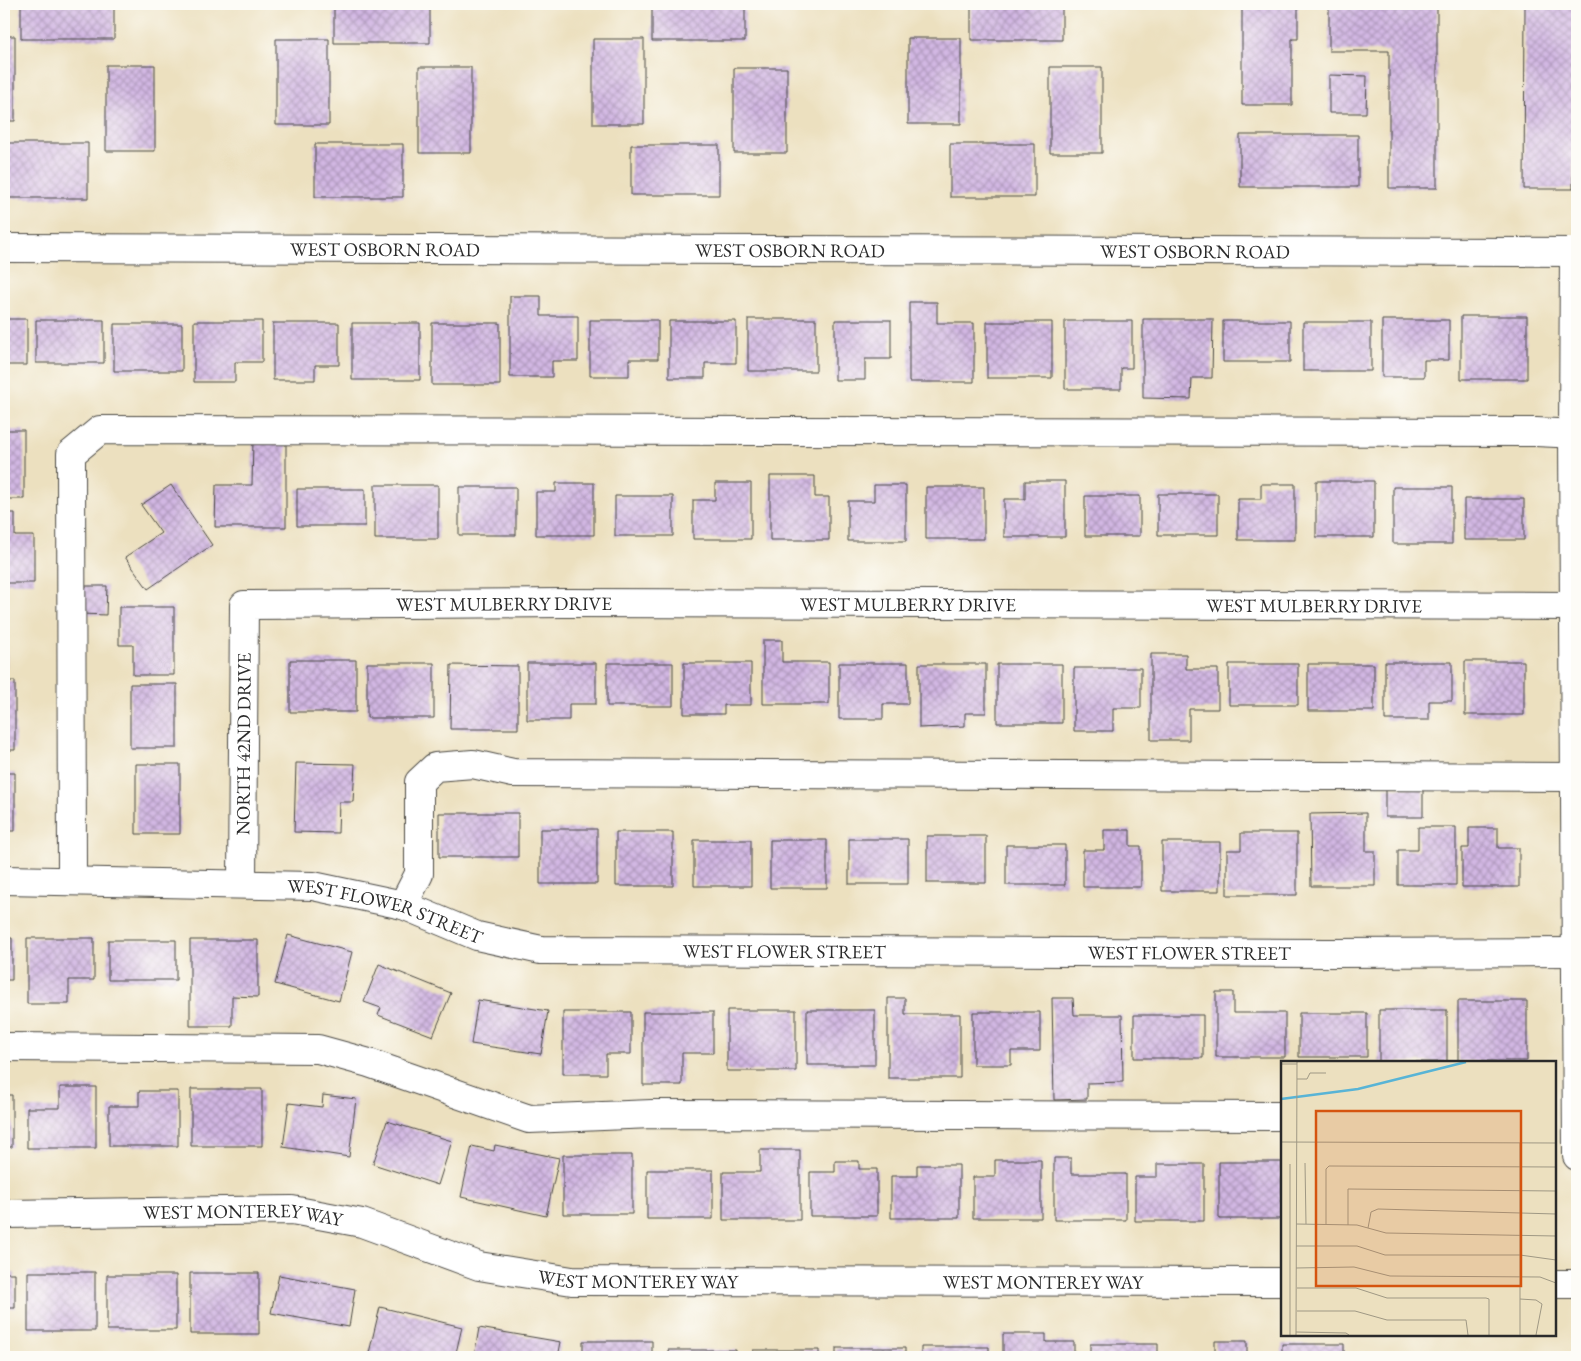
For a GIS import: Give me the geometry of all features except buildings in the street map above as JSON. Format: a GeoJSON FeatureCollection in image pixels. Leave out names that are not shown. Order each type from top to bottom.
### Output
{"type":"FeatureCollection","features":[{"type":"Feature","properties":{"kind":"street","name":"WEST OSBORN ROAD"},"geometry":{"type":"LineString","coordinates":[[4,248],[1576,252]]}},
{"type":"Feature","properties":{"kind":"street"},"geometry":{"type":"LineString","coordinates":[[1576,252],[1576,952],[1569,1116],[1577,1156]]}},
{"type":"Feature","properties":{"kind":"street"},"geometry":{"type":"LineString","coordinates":[[72,881],[71,454],[100,430],[1526,432],[1575,434]]}},
{"type":"Feature","properties":{"kind":"street","name":"WEST MULBERRY DRIVE"},"geometry":{"type":"LineString","coordinates":[[244,605],[584,602],[1576,606]]}},
{"type":"Feature","properties":{"kind":"street","name":"NORTH 42ND DRIVE"},"geometry":{"type":"LineString","coordinates":[[242,884],[244,605]]}},
{"type":"Feature","properties":{"kind":"street"},"geometry":{"type":"LineString","coordinates":[[403,905],[419,874],[419,782],[435,767],[473,764],[513,774],[1577,777]]}},
{"type":"Feature","properties":{"kind":"street","name":"WEST FLOWER STREET"},"geometry":{"type":"LineString","coordinates":[[4,880],[312,886],[403,905],[477,936],[541,950],[1576,952]]}},
{"type":"Feature","properties":{"kind":"street"},"geometry":{"type":"LineString","coordinates":[[4,1046],[318,1049],[369,1063],[529,1119],[652,1114],[1281,1116]]}},
{"type":"Feature","properties":{"kind":"street","name":"WEST MONTEREY WAY"},"geometry":{"type":"LineString","coordinates":[[4,1214],[292,1210],[362,1222],[479,1266],[572,1281],[1281,1282]]}},
{"type":"Feature","properties":{"kind":"street"},"geometry":{"type":"LineString","coordinates":[[1556,1284],[1577,1284]]}}]}
